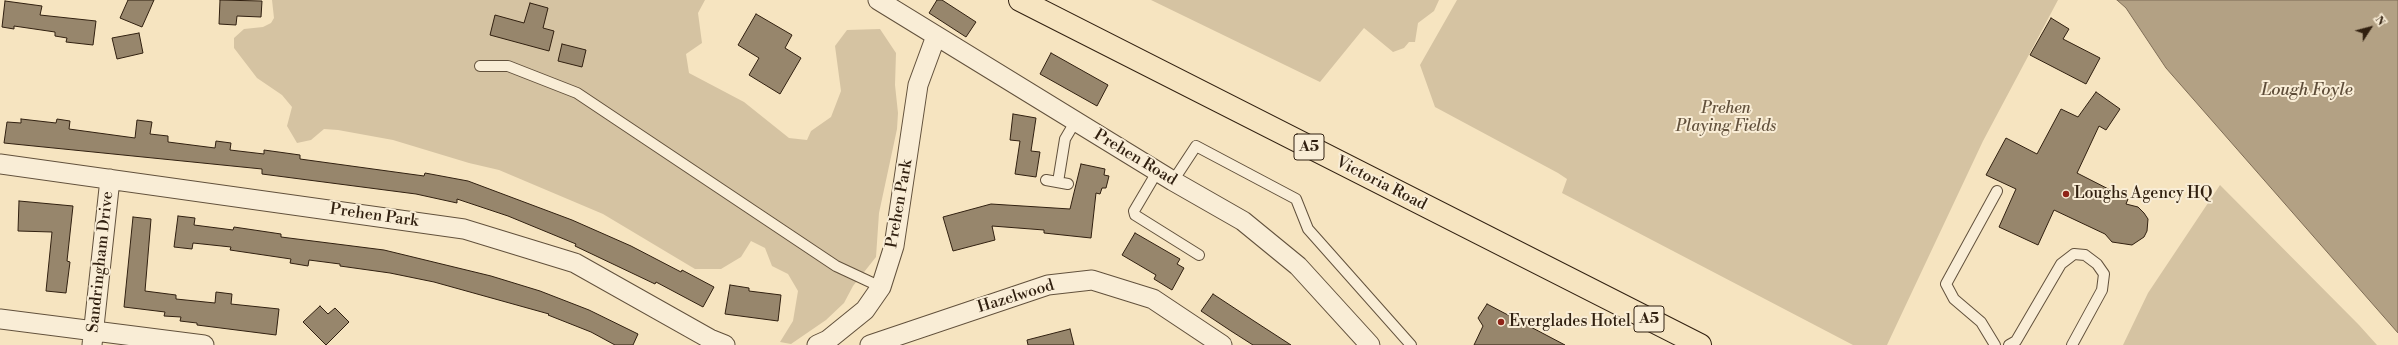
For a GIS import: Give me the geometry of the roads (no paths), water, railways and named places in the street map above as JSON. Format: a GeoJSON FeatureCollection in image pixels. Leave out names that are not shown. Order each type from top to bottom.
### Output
{"type":"FeatureCollection","features":[{"type":"Feature","properties":{"kind":"highway","name":"Victoria Road"},"geometry":{"type":"LineString","coordinates":[[1020,0],[1700,345]]}},
{"type":"Feature","properties":{"kind":"street","name":"Prehen Road"},"geometry":{"type":"LineString","coordinates":[[878,0],[1075,122],[1243,221],[1298,266],[1370,345]]}},
{"type":"Feature","properties":{"kind":"street","name":"Prehen Park"},"geometry":{"type":"LineString","coordinates":[[826,343],[865,310],[881,287],[894,246],[918,85],[936,36]]}},
{"type":"Feature","properties":{"kind":"street","name":"Prehen Park"},"geometry":{"type":"LineString","coordinates":[[0,164],[464,229],[575,263],[710,339],[725,345]]}},
{"type":"Feature","properties":{"kind":"street","name":"Sandringham Drive"},"geometry":{"type":"LineString","coordinates":[[92,338],[110,179]]}},
{"type":"Feature","properties":{"kind":"street","name":"Hazelwood"},"geometry":{"type":"LineString","coordinates":[[870,345],[1048,285],[1092,280],[1153,299],[1222,345]]}},
{"type":"Feature","properties":{"kind":"street"},"geometry":{"type":"LineString","coordinates":[[0,319],[92,338],[204,345]]}},
{"type":"Feature","properties":{"kind":"lane"},"geometry":{"type":"LineString","coordinates":[[480,66],[508,66],[578,93],[836,266],[881,287]]}},
{"type":"Feature","properties":{"kind":"lane"},"geometry":{"type":"LineString","coordinates":[[1046,180],[1063,183],[1065,139],[1075,122]]}},
{"type":"Feature","properties":{"kind":"lane"},"geometry":{"type":"LineString","coordinates":[[1199,255],[1136,216],[1134,211],[1165,176],[1196,146],[1296,199],[1308,229],[1410,345]]}},
{"type":"Feature","properties":{"kind":"lane"},"geometry":{"type":"LineString","coordinates":[[1995,345],[1981,322],[1954,299],[1946,284],[1997,191]]}},
{"type":"Feature","properties":{"kind":"lane"},"geometry":{"type":"LineString","coordinates":[[2016,344],[2061,264],[2074,254],[2085,255],[2097,264],[2104,274],[2102,290],[2072,345]]}},
{"type":"Feature","properties":{"kind":"water","name":"Lough Foyle"},"geometry":{"type":"Polygon","coordinates":[[[2117,0],[2398,0],[2398,333],[2166,68],[2126,8],[2117,0]]]}},
{"type":"Feature","properties":{"kind":"place","name":"Loughs Agency HQ"},"geometry":{"type":"Point","coordinates":[2066,194]}},
{"type":"Feature","properties":{"kind":"place","name":"Everglades Hotel"},"geometry":{"type":"Point","coordinates":[1501,322]}},
{"type":"Feature","properties":{"kind":"park label","name":"Prehen Playing Fields"},"geometry":{"type":"Point","coordinates":[1726,118]}}]}
